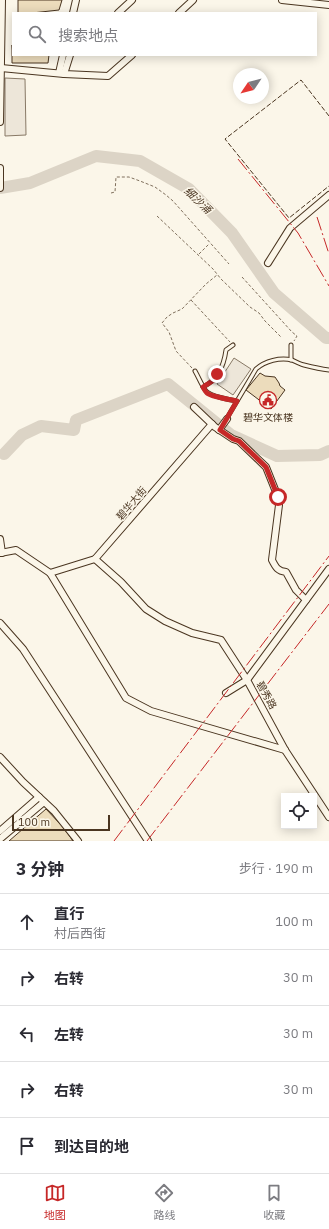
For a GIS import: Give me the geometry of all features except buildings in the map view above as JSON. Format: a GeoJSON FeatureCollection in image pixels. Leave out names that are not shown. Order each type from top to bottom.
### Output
{"type":"FeatureCollection","features":[{"type":"Feature","properties":{"kind":"street"},"geometry":{"type":"LineString","coordinates":[[0,122],[2,0]]}},
{"type":"Feature","properties":{"kind":"street"},"geometry":{"type":"LineString","coordinates":[[73,12],[76,0]]}},
{"type":"Feature","properties":{"kind":"street"},"geometry":{"type":"LineString","coordinates":[[119,12],[132,0]]}},
{"type":"Feature","properties":{"kind":"street"},"geometry":{"type":"LineString","coordinates":[[179,12],[193,0]]}},
{"type":"Feature","properties":{"kind":"street"},"geometry":{"type":"LineString","coordinates":[[282,0],[329,5]]}},
{"type":"Feature","properties":{"kind":"street"},"geometry":{"type":"LineString","coordinates":[[62,74],[63,56]]}},
{"type":"Feature","properties":{"kind":"street"},"geometry":{"type":"LineString","coordinates":[[62,74],[69,56]]}},
{"type":"Feature","properties":{"kind":"street"},"geometry":{"type":"LineString","coordinates":[[1,68],[62,74],[108,76],[131,56]]}},
{"type":"Feature","properties":{"kind":"street"},"geometry":{"type":"LineString","coordinates":[[0,168],[0,188]]}},
{"type":"Feature","properties":{"kind":"street"},"geometry":{"type":"LineString","coordinates":[[268,263],[290,228],[329,195]]}},
{"type":"Feature","properties":{"kind":"street"},"geometry":{"type":"LineString","coordinates":[[194,407],[212,424],[233,439],[239,441],[266,467],[278,497],[279,505],[272,560],[279,571],[286,572],[296,590],[306,600]]}},
{"type":"Feature","properties":{"kind":"street"},"geometry":{"type":"LineString","coordinates":[[220,429],[227,419]]}},
{"type":"Feature","properties":{"kind":"street","name":"碧华大街"},"geometry":{"type":"LineString","coordinates":[[95,559],[212,424]]}},
{"type":"Feature","properties":{"kind":"street"},"geometry":{"type":"LineString","coordinates":[[0,539],[1,553],[16,550],[50,572],[126,698],[151,712],[285,750]]}},
{"type":"Feature","properties":{"kind":"street"},"geometry":{"type":"LineString","coordinates":[[50,572],[95,559],[121,582],[146,609],[165,621],[192,633],[221,640],[247,680],[226,693]]}},
{"type":"Feature","properties":{"kind":"street","name":"碧秀路"},"geometry":{"type":"LineString","coordinates":[[329,569],[247,680],[285,750],[329,817]]}},
{"type":"Feature","properties":{"kind":"street"},"geometry":{"type":"LineString","coordinates":[[0,623],[23,649],[148,841]]}},
{"type":"Feature","properties":{"kind":"street"},"geometry":{"type":"LineString","coordinates":[[0,757],[60,818],[78,841]]}},
{"type":"Feature","properties":{"kind":"street"},"geometry":{"type":"LineString","coordinates":[[0,831],[42,800]]}},
{"type":"Feature","properties":{"kind":"street"},"geometry":{"type":"LineString","coordinates":[[0,839],[42,800]]}},
{"type":"Feature","properties":{"kind":"lane"},"geometry":{"type":"LineString","coordinates":[[203,387],[214,380],[223,363],[226,350],[233,345]]}},
{"type":"Feature","properties":{"kind":"lane"},"geometry":{"type":"LineString","coordinates":[[291,360],[292,345]]}},
{"type":"Feature","properties":{"kind":"lane"},"geometry":{"type":"LineString","coordinates":[[227,419],[256,369],[261,365],[274,360],[283,359],[329,370]]}},
{"type":"Feature","properties":{"kind":"lane"},"geometry":{"type":"LineString","coordinates":[[195,371],[207,393],[213,396],[237,401]]}},
{"type":"Feature","properties":{"kind":"path"},"geometry":{"type":"LineString","coordinates":[[111,193],[115,192],[116,177],[129,178],[155,187],[173,201],[229,264]]}},
{"type":"Feature","properties":{"kind":"path"},"geometry":{"type":"LineString","coordinates":[[157,216],[218,274],[250,307],[259,313],[281,337]]}},
{"type":"Feature","properties":{"kind":"path"},"geometry":{"type":"LineString","coordinates":[[198,255],[210,244]]}},
{"type":"Feature","properties":{"kind":"path"},"geometry":{"type":"LineString","coordinates":[[195,371],[176,350],[169,332],[162,323],[167,317],[182,309],[218,274]]}},
{"type":"Feature","properties":{"kind":"path"},"geometry":{"type":"LineString","coordinates":[[242,277],[297,336],[295,339]]}},
{"type":"Feature","properties":{"kind":"path"},"geometry":{"type":"LineString","coordinates":[[191,300],[233,345]]}},
{"type":"Feature","properties":{"kind":"shaded area"},"geometry":{"type":"Polygon","coordinates":[[[5,78],[25,79],[26,135],[5,136],[5,78]]]}},
{"type":"Feature","properties":{"kind":"shaded area"},"geometry":{"type":"Polygon","coordinates":[[[234,358],[251,369],[233,395],[217,384],[234,358]]]}},
{"type":"Feature","properties":{"kind":"waterway","name":"细沙涌"},"geometry":{"type":"LineString","coordinates":[[0,188],[30,183],[96,156],[140,161],[189,189],[232,233],[274,293],[326,338],[329,338]]}},
{"type":"Feature","properties":{"kind":"waterway"},"geometry":{"type":"LineString","coordinates":[[4,454],[22,435],[41,426],[74,430],[76,420],[168,384],[231,435],[277,456],[320,455],[329,451]]}},
{"type":"Feature","properties":{"kind":"fence"},"geometry":{"type":"LineString","coordinates":[[329,116],[301,80],[225,139],[289,218],[329,186]]}},
{"type":"Feature","properties":{"kind":"power"},"geometry":{"type":"LineString","coordinates":[[238,159],[298,233],[329,286]]}},
{"type":"Feature","properties":{"kind":"power"},"geometry":{"type":"LineString","coordinates":[[317,217],[329,254]]}},
{"type":"Feature","properties":{"kind":"power"},"geometry":{"type":"LineString","coordinates":[[114,841],[329,556]]}},
{"type":"Feature","properties":{"kind":"power"},"geometry":{"type":"LineString","coordinates":[[147,841],[329,604]]}},
{"type":"Feature","properties":{"kind":"place","name":"碧华文体楼"},"geometry":{"type":"Point","coordinates":[268,400]}},
{"type":"Feature","properties":{"kind":"route"},"geometry":{"type":"LineString","coordinates":[[217,374],[214,380],[203,387],[207,393],[213,396],[237,401],[220,430],[233,439],[239,441],[266,467],[278,497]]}}]}
